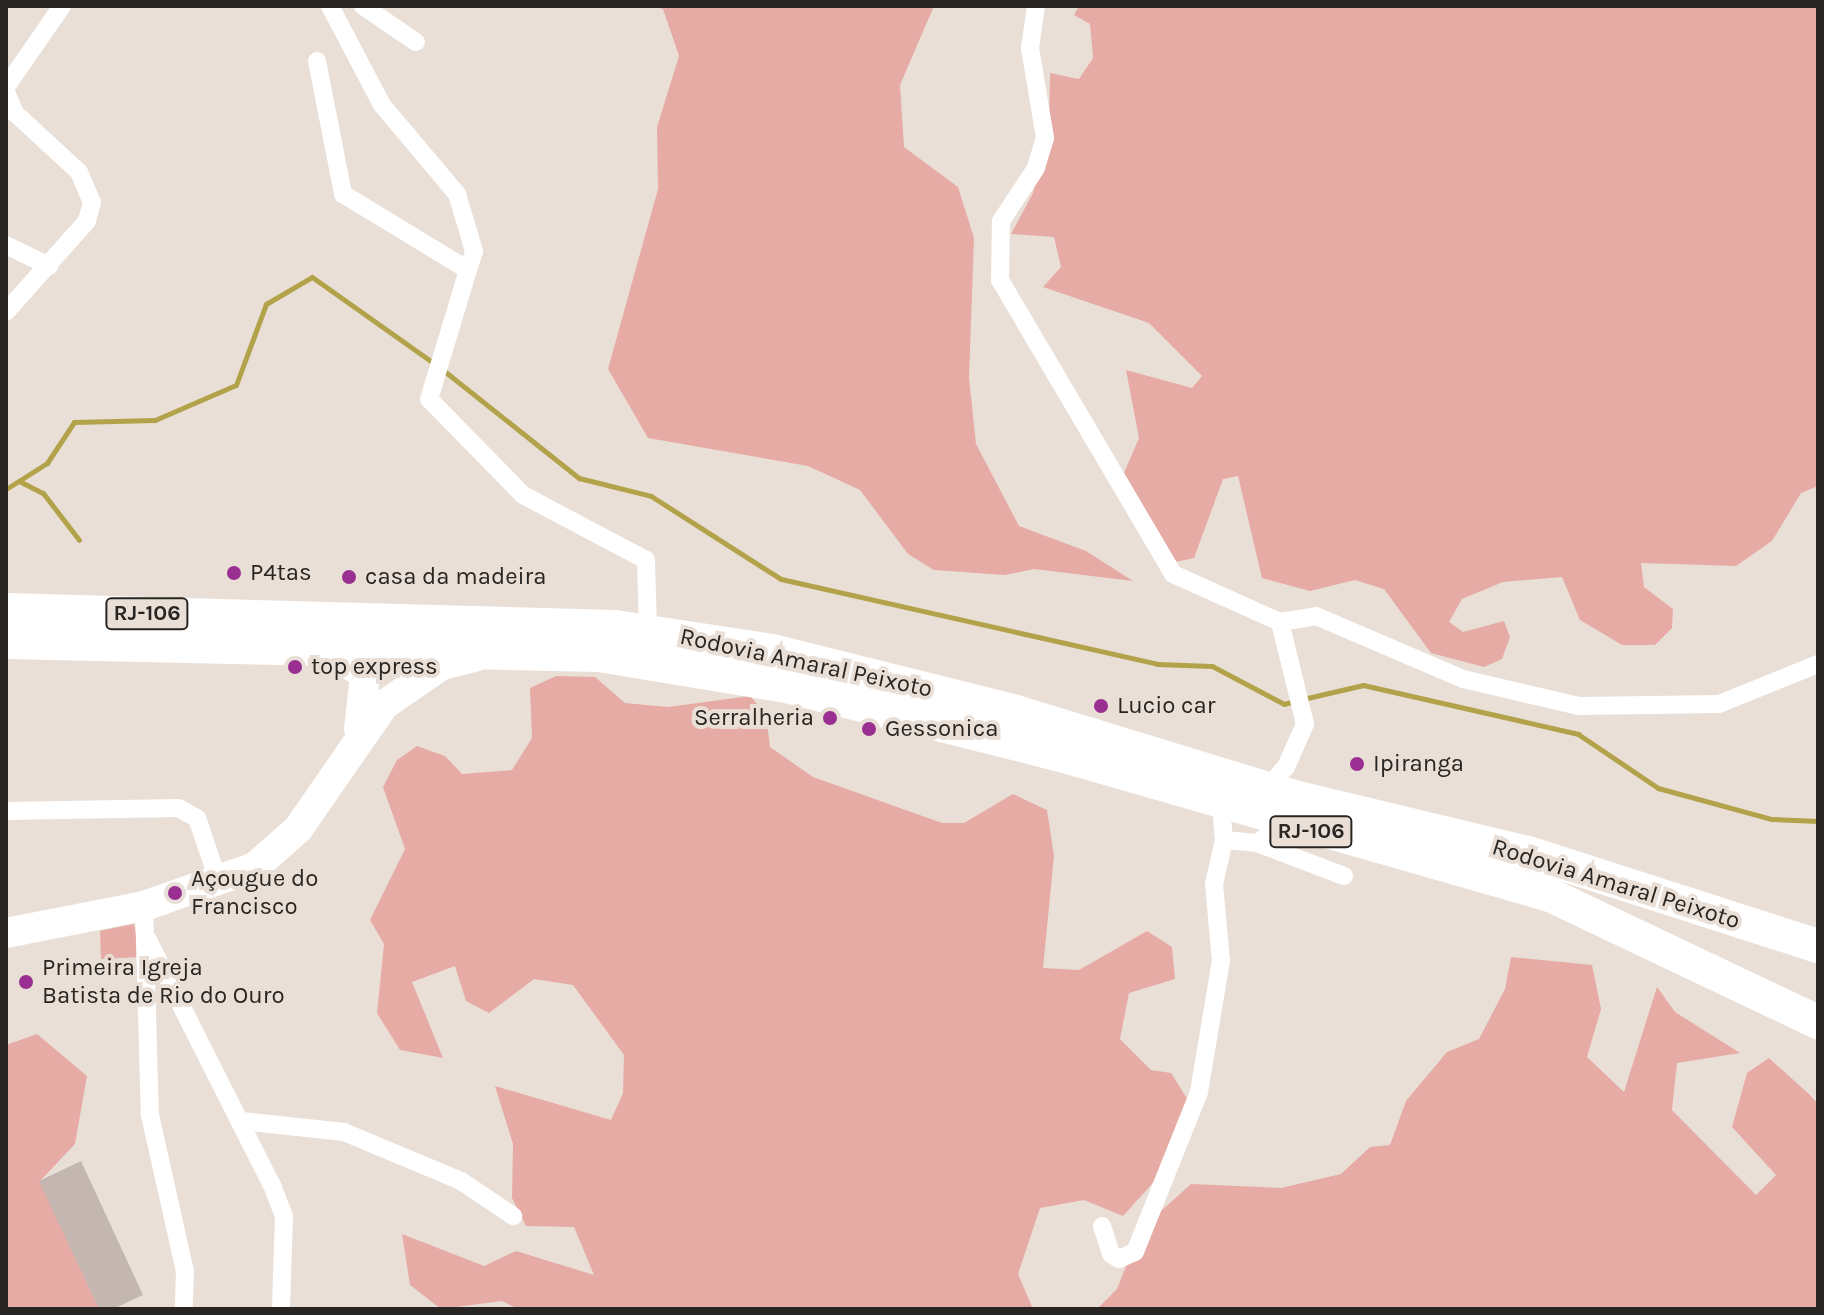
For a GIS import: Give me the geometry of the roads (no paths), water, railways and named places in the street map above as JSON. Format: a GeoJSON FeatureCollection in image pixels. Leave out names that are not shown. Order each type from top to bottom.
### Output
{"type":"FeatureCollection","features":[{"type":"Feature","properties":{"kind":"highway","name":"Rodovia Amaral Peixoto"},"geometry":{"type":"LineString","coordinates":[[6,610],[648,629],[925,688],[1265,790],[1528,853],[1818,946]]}},
{"type":"Feature","properties":{"kind":"highway","name":"RJ-106"},"geometry":{"type":"LineString","coordinates":[[6,642],[315,643]]}},
{"type":"Feature","properties":{"kind":"highway","name":"Rodovia Amaral Peixoto"},"geometry":{"type":"LineString","coordinates":[[315,643],[645,657],[835,697],[1221,806],[1271,834],[1550,895],[1630,928],[1818,1022]]}},
{"type":"Feature","properties":{"kind":"highway"},"geometry":{"type":"LineString","coordinates":[[1646,890],[1672,909],[1818,960]]}},
{"type":"Feature","properties":{"kind":"highway"},"geometry":{"type":"LineString","coordinates":[[1630,928],[1681,937],[1818,1006]]}},
{"type":"Feature","properties":{"kind":"main road"},"geometry":{"type":"LineString","coordinates":[[315,643],[365,675],[368,703],[358,735]]}},
{"type":"Feature","properties":{"kind":"main road"},"geometry":{"type":"LineString","coordinates":[[6,933],[144,906],[255,867],[284,845],[358,735],[384,705],[442,665],[560,653]]}},
{"type":"Feature","properties":{"kind":"street"},"geometry":{"type":"LineString","coordinates":[[6,312],[87,221],[91,186],[15,113],[6,90],[62,6]]}},
{"type":"Feature","properties":{"kind":"street"},"geometry":{"type":"LineString","coordinates":[[330,6],[382,105],[457,194],[474,251],[439,352],[431,403],[523,495],[646,560],[648,629]]}},
{"type":"Feature","properties":{"kind":"street"},"geometry":{"type":"LineString","coordinates":[[363,6],[416,42]]}},
{"type":"Feature","properties":{"kind":"street"},"geometry":{"type":"LineString","coordinates":[[1036,6],[1031,62],[1045,138],[1036,168],[1001,221],[1000,280],[1025,331],[1088,422],[1163,565],[1280,622],[1316,616],[1463,679],[1579,706],[1684,710],[1818,664]]}},
{"type":"Feature","properties":{"kind":"street"},"geometry":{"type":"LineString","coordinates":[[317,61],[343,194],[468,270]]}},
{"type":"Feature","properties":{"kind":"street"},"geometry":{"type":"LineString","coordinates":[[6,245],[49,266]]}},
{"type":"Feature","properties":{"kind":"street"},"geometry":{"type":"LineString","coordinates":[[1265,790],[1301,742],[1305,714],[1300,686],[1280,622]]}},
{"type":"Feature","properties":{"kind":"street"},"geometry":{"type":"LineString","coordinates":[[1102,1226],[1111,1254],[1119,1259],[1135,1252],[1199,1092],[1221,961],[1214,884],[1224,840],[1221,806]]}},
{"type":"Feature","properties":{"kind":"street"},"geometry":{"type":"LineString","coordinates":[[6,811],[178,808],[197,818],[218,880]]}},
{"type":"Feature","properties":{"kind":"street"},"geometry":{"type":"LineString","coordinates":[[1224,840],[1271,834],[1344,876]]}},
{"type":"Feature","properties":{"kind":"street"},"geometry":{"type":"LineString","coordinates":[[144,906],[150,1115],[185,1271],[184,1309]]}},
{"type":"Feature","properties":{"kind":"street"},"geometry":{"type":"LineString","coordinates":[[147,939],[241,1121],[284,1217],[281,1309]]}},
{"type":"Feature","properties":{"kind":"street"},"geometry":{"type":"LineString","coordinates":[[241,1121],[344,1132],[461,1181],[513,1216]]}},
{"type":"Feature","properties":{"kind":"waterway"},"geometry":{"type":"LineString","coordinates":[[6,489],[47,463],[74,422],[155,420],[236,385],[266,304],[312,277],[435,364]]}},
{"type":"Feature","properties":{"kind":"waterway"},"geometry":{"type":"LineString","coordinates":[[443,370],[579,478],[651,496],[781,579],[1157,664],[1212,666],[1284,704],[1294,701]]}},
{"type":"Feature","properties":{"kind":"waterway"},"geometry":{"type":"LineString","coordinates":[[19,481],[43,493],[79,540]]}},
{"type":"Feature","properties":{"kind":"waterway"},"geometry":{"type":"LineString","coordinates":[[1303,699],[1363,685],[1578,734],[1658,788],[1771,819],[1818,821]]}},
{"type":"Feature","properties":{"kind":"place","name":"P4tas"},"geometry":{"type":"Point","coordinates":[234,573]}},
{"type":"Feature","properties":{"kind":"place","name":"casa da madeira"},"geometry":{"type":"Point","coordinates":[349,577]}},
{"type":"Feature","properties":{"kind":"place","name":"top express"},"geometry":{"type":"Point","coordinates":[295,667]}},
{"type":"Feature","properties":{"kind":"place","name":"Lucio car"},"geometry":{"type":"Point","coordinates":[1101,706]}},
{"type":"Feature","properties":{"kind":"place","name":"Serralheria"},"geometry":{"type":"Point","coordinates":[830,718]}},
{"type":"Feature","properties":{"kind":"place","name":"Gessonica"},"geometry":{"type":"Point","coordinates":[869,729]}},
{"type":"Feature","properties":{"kind":"place","name":"Ipiranga"},"geometry":{"type":"Point","coordinates":[1357,764]}},
{"type":"Feature","properties":{"kind":"place","name":"Açougue do Francisco"},"geometry":{"type":"Point","coordinates":[175,893]}},
{"type":"Feature","properties":{"kind":"place","name":"Primeira Igreja Batista de Rio do Ouro"},"geometry":{"type":"Point","coordinates":[26,982]}}]}
